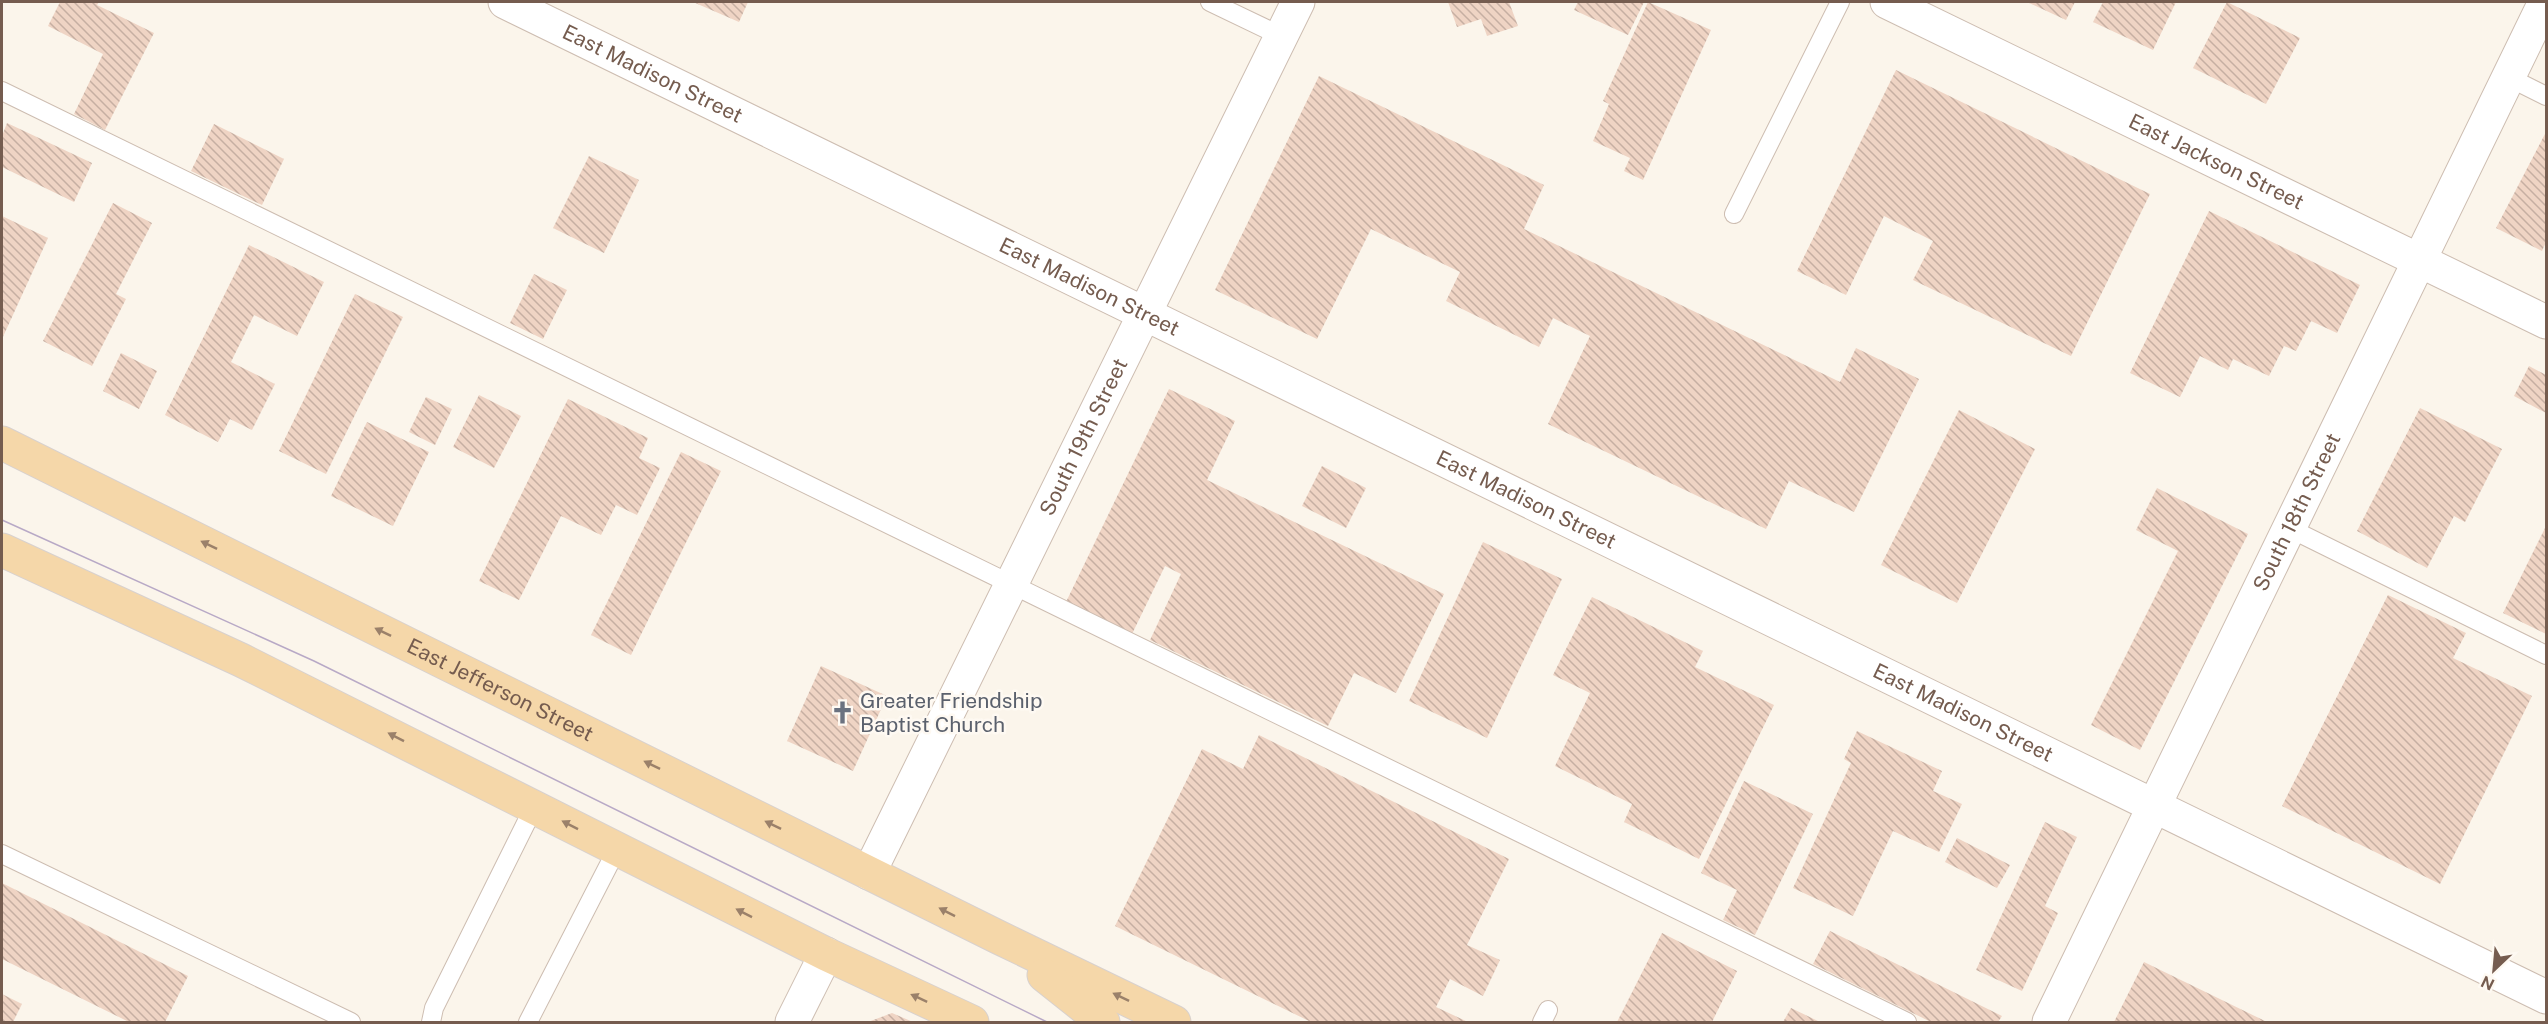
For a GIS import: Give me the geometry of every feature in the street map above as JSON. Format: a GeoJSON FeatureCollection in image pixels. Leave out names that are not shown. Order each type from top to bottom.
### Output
{"type":"FeatureCollection","features":[{"type":"Feature","properties":{"kind":"main road","name":"East Jefferson Street"},"geometry":{"type":"LineString","coordinates":[[2,442],[1000,939],[1174,1023]]}},
{"type":"Feature","properties":{"kind":"main road"},"geometry":{"type":"LineString","coordinates":[[2,550],[241,660],[826,954],[972,1023]]}},
{"type":"Feature","properties":{"kind":"main road","name":"East Jefferson Street"},"geometry":{"type":"LineString","coordinates":[[1000,939],[1103,1023]]}},
{"type":"Feature","properties":{"kind":"street","name":"East Madison Street"},"geometry":{"type":"LineString","coordinates":[[505,2],[2547,997]]}},
{"type":"Feature","properties":{"kind":"street","name":"South 19th Street"},"geometry":{"type":"LineString","coordinates":[[869,873],[1298,2]]}},
{"type":"Feature","properties":{"kind":"street","name":"East Jackson Street"},"geometry":{"type":"LineString","coordinates":[[1887,2],[2547,322]]}},
{"type":"Feature","properties":{"kind":"street","name":"South 18th Street"},"geometry":{"type":"LineString","coordinates":[[2049,1023],[2545,2]]}},
{"type":"Feature","properties":{"kind":"street"},"geometry":{"type":"LineString","coordinates":[[792,1023],[826,954]]}},
{"type":"Feature","properties":{"kind":"lane"},"geometry":{"type":"LineString","coordinates":[[1210,2],[1281,36]]}},
{"type":"Feature","properties":{"kind":"lane"},"geometry":{"type":"LineString","coordinates":[[1734,214],[1840,2]]}},
{"type":"Feature","properties":{"kind":"lane"},"geometry":{"type":"LineString","coordinates":[[2508,77],[2547,96]]}},
{"type":"Feature","properties":{"kind":"lane"},"geometry":{"type":"LineString","coordinates":[[2,91],[1906,1023]]}},
{"type":"Feature","properties":{"kind":"lane"},"geometry":{"type":"LineString","coordinates":[[2289,528],[2547,655]]}},
{"type":"Feature","properties":{"kind":"lane"},"geometry":{"type":"LineString","coordinates":[[431,1023],[439,998],[534,807]]}},
{"type":"Feature","properties":{"kind":"lane"},"geometry":{"type":"LineString","coordinates":[[528,1023],[617,849]]}},
{"type":"Feature","properties":{"kind":"lane"},"geometry":{"type":"LineString","coordinates":[[2,854],[351,1023]]}},
{"type":"Feature","properties":{"kind":"building"},"geometry":{"type":"Polygon","coordinates":[[[60,2],[99,2],[97,5],[154,33],[105,130],[74,114],[103,54],[48,26],[60,2]]]}},
{"type":"Feature","properties":{"kind":"building"},"geometry":{"type":"Polygon","coordinates":[[[693,2],[748,2],[739,22],[693,2]]]}},
{"type":"Feature","properties":{"kind":"building"},"geometry":{"type":"Polygon","coordinates":[[[1448,2],[1509,2],[1518,26],[1487,36],[1481,19],[1457,27],[1448,2]]]}},
{"type":"Feature","properties":{"kind":"building"},"geometry":{"type":"Polygon","coordinates":[[[1578,2],[1644,2],[1628,35],[1574,10],[1578,2]]]}},
{"type":"Feature","properties":{"kind":"building"},"geometry":{"type":"Polygon","coordinates":[[[1648,2],[1711,30],[1643,180],[1624,171],[1630,158],[1593,141],[1609,104],[1603,101],[1648,2]]]}},
{"type":"Feature","properties":{"kind":"building"},"geometry":{"type":"Polygon","coordinates":[[[2027,2],[2075,2],[2066,20],[2027,2]]]}},
{"type":"Feature","properties":{"kind":"building"},"geometry":{"type":"Polygon","coordinates":[[[2103,2],[2176,2],[2153,50],[2093,22],[2103,2]]]}},
{"type":"Feature","properties":{"kind":"building"},"geometry":{"type":"Polygon","coordinates":[[[2227,2],[2300,38],[2266,104],[2193,68],[2227,2]]]}},
{"type":"Feature","properties":{"kind":"building"},"geometry":{"type":"Polygon","coordinates":[[[1896,70],[2150,194],[2071,356],[1913,280],[1933,241],[1884,216],[1846,295],[1797,271],[1896,70]]]}},
{"type":"Feature","properties":{"kind":"building"},"geometry":{"type":"Polygon","coordinates":[[[1319,76],[1544,185],[1524,229],[1840,382],[1856,348],[1919,379],[1854,512],[1789,481],[1766,529],[1548,424],[1590,336],[1553,318],[1539,347],[1446,301],[1460,272],[1371,229],[1317,339],[1215,290],[1319,76]]]}},
{"type":"Feature","properties":{"kind":"building"},"geometry":{"type":"Polygon","coordinates":[[[7,123],[92,163],[74,202],[2,167],[2,136],[7,123]]]}},
{"type":"Feature","properties":{"kind":"building"},"geometry":{"type":"Polygon","coordinates":[[[214,124],[284,159],[262,205],[191,171],[214,124]]]}},
{"type":"Feature","properties":{"kind":"building"},"geometry":{"type":"Polygon","coordinates":[[[2546,132],[2546,242],[2542,251],[2496,228],[2546,132]]]}},
{"type":"Feature","properties":{"kind":"building"},"geometry":{"type":"Polygon","coordinates":[[[589,156],[639,180],[604,253],[553,228],[589,156]]]}},
{"type":"Feature","properties":{"kind":"building"},"geometry":{"type":"Polygon","coordinates":[[[113,203],[152,223],[116,294],[126,299],[92,366],[43,341],[113,203]]]}},
{"type":"Feature","properties":{"kind":"building"},"geometry":{"type":"Polygon","coordinates":[[[2209,211],[2360,285],[2337,333],[2311,321],[2296,351],[2284,346],[2269,376],[2233,359],[2228,370],[2200,356],[2180,397],[2130,373],[2209,211]]]}},
{"type":"Feature","properties":{"kind":"building"},"geometry":{"type":"Polygon","coordinates":[[[2,216],[48,238],[2,339],[2,216]]]}},
{"type":"Feature","properties":{"kind":"building"},"geometry":{"type":"Polygon","coordinates":[[[249,245],[324,282],[297,336],[254,315],[231,362],[275,384],[252,430],[230,419],[218,442],[165,415],[249,245]]]}},
{"type":"Feature","properties":{"kind":"building"},"geometry":{"type":"Polygon","coordinates":[[[534,274],[567,290],[543,339],[510,323],[534,274]]]}},
{"type":"Feature","properties":{"kind":"building"},"geometry":{"type":"Polygon","coordinates":[[[355,294],[403,317],[326,474],[279,451],[355,294]]]}},
{"type":"Feature","properties":{"kind":"building"},"geometry":{"type":"Polygon","coordinates":[[[121,353],[157,371],[139,409],[103,391],[121,353]]]}},
{"type":"Feature","properties":{"kind":"building"},"geometry":{"type":"Polygon","coordinates":[[[2529,366],[2546,375],[2546,413],[2514,396],[2529,366]]]}},
{"type":"Feature","properties":{"kind":"building"},"geometry":{"type":"Polygon","coordinates":[[[1169,389],[1235,421],[1207,480],[1444,594],[1396,693],[1354,673],[1328,726],[1150,640],[1181,574],[1165,566],[1132,634],[1066,602],[1169,389]]]}},
{"type":"Feature","properties":{"kind":"building"},"geometry":{"type":"Polygon","coordinates":[[[479,395],[521,416],[494,468],[453,447],[479,395]]]}},
{"type":"Feature","properties":{"kind":"building"},"geometry":{"type":"Polygon","coordinates":[[[426,397],[452,409],[435,445],[409,432],[426,397]]]}},
{"type":"Feature","properties":{"kind":"building"},"geometry":{"type":"Polygon","coordinates":[[[568,399],[648,438],[639,458],[660,468],[637,515],[616,505],[601,535],[561,516],[519,600],[479,581],[568,399]]]}},
{"type":"Feature","properties":{"kind":"building"},"geometry":{"type":"Polygon","coordinates":[[[2420,408],[2502,449],[2465,522],[2454,516],[2427,568],[2357,531],[2420,408]]]}},
{"type":"Feature","properties":{"kind":"building"},"geometry":{"type":"Polygon","coordinates":[[[1959,410],[2035,449],[1957,603],[1881,565],[1959,410]]]}},
{"type":"Feature","properties":{"kind":"building"},"geometry":{"type":"Polygon","coordinates":[[[367,422],[429,452],[393,526],[331,496],[367,422]]]}},
{"type":"Feature","properties":{"kind":"building"},"geometry":{"type":"Polygon","coordinates":[[[681,452],[721,471],[631,655],[591,635],[681,452]]]}},
{"type":"Feature","properties":{"kind":"building"},"geometry":{"type":"Polygon","coordinates":[[[1322,466],[1366,488],[1346,528],[1302,506],[1322,466]]]}},
{"type":"Feature","properties":{"kind":"building"},"geometry":{"type":"Polygon","coordinates":[[[2157,488],[2248,534],[2140,750],[2091,725],[2178,551],[2136,530],[2157,488]]]}},
{"type":"Feature","properties":{"kind":"building"},"geometry":{"type":"Polygon","coordinates":[[[2546,526],[2546,634],[2503,613],[2546,526]]]}},
{"type":"Feature","properties":{"kind":"building"},"geometry":{"type":"Polygon","coordinates":[[[1483,542],[1562,579],[1487,738],[1409,701],[1483,542]]]}},
{"type":"Feature","properties":{"kind":"building"},"geometry":{"type":"Polygon","coordinates":[[[2388,595],[2466,633],[2453,658],[2532,696],[2440,884],[2282,806],[2388,595]]]}},
{"type":"Feature","properties":{"kind":"building"},"geometry":{"type":"Polygon","coordinates":[[[1592,597],[1703,651],[1695,667],[1774,705],[1699,859],[1624,822],[1632,804],[1555,766],[1590,693],[1553,675],[1592,597]]]}},
{"type":"Feature","properties":{"kind":"building"},"geometry":{"type":"Polygon","coordinates":[[[821,666],[887,696],[853,771],[787,741],[821,666]]]}},
{"type":"Feature","properties":{"kind":"building"},"geometry":{"type":"Polygon","coordinates":[[[1857,731],[1942,771],[1933,791],[1962,804],[1939,852],[1893,831],[1853,916],[1793,888],[1851,763],[1844,759],[1857,731]]]}},
{"type":"Feature","properties":{"kind":"building"},"geometry":{"type":"Polygon","coordinates":[[[1259,735],[1509,859],[1467,945],[1500,960],[1483,996],[1450,979],[1436,1007],[1468,1022],[1311,1022],[1115,926],[1202,749],[1243,769],[1259,735]]]}},
{"type":"Feature","properties":{"kind":"building"},"geometry":{"type":"Polygon","coordinates":[[[1744,781],[1813,814],[1755,935],[1723,920],[1737,890],[1701,873],[1744,781]]]}},
{"type":"Feature","properties":{"kind":"building"},"geometry":{"type":"Polygon","coordinates":[[[2045,822],[2077,837],[2045,906],[2058,913],[2022,991],[1976,970],[2045,822]]]}},
{"type":"Feature","properties":{"kind":"building"},"geometry":{"type":"Polygon","coordinates":[[[1957,838],[2010,865],[1997,888],[1945,862],[1957,838]]]}},
{"type":"Feature","properties":{"kind":"building"},"geometry":{"type":"Polygon","coordinates":[[[2,883],[188,976],[165,1022],[129,1022],[2,959],[2,883]]]}},
{"type":"Feature","properties":{"kind":"building"},"geometry":{"type":"Polygon","coordinates":[[[1830,931],[2002,1016],[1998,1022],[1931,1022],[1813,964],[1830,931]]]}},
{"type":"Feature","properties":{"kind":"building"},"geometry":{"type":"Polygon","coordinates":[[[1662,933],[1737,971],[1712,1022],[1617,1022],[1662,933]]]}},
{"type":"Feature","properties":{"kind":"building"},"geometry":{"type":"Polygon","coordinates":[[[2144,962],[2267,1022],[2114,1022],[2144,962]]]}},
{"type":"Feature","properties":{"kind":"building"},"geometry":{"type":"Polygon","coordinates":[[[2,994],[22,1004],[13,1022],[2,1022],[2,994]]]}},
{"type":"Feature","properties":{"kind":"building"},"geometry":{"type":"Polygon","coordinates":[[[1791,1008],[1820,1022],[1783,1022],[1791,1008]]]}},
{"type":"Feature","properties":{"kind":"building"},"geometry":{"type":"Polygon","coordinates":[[[892,1013],[913,1022],[868,1022],[892,1013]]]}},
{"type":"Feature","properties":{"kind":"tram line"},"geometry":{"type":"LineString","coordinates":[[2,520],[314,661],[1047,1022]]}},
{"type":"Feature","properties":{"kind":"place","name":"Greater Friendship Baptist Church"},"geometry":{"type":"Point","coordinates":[842,713]}}]}
